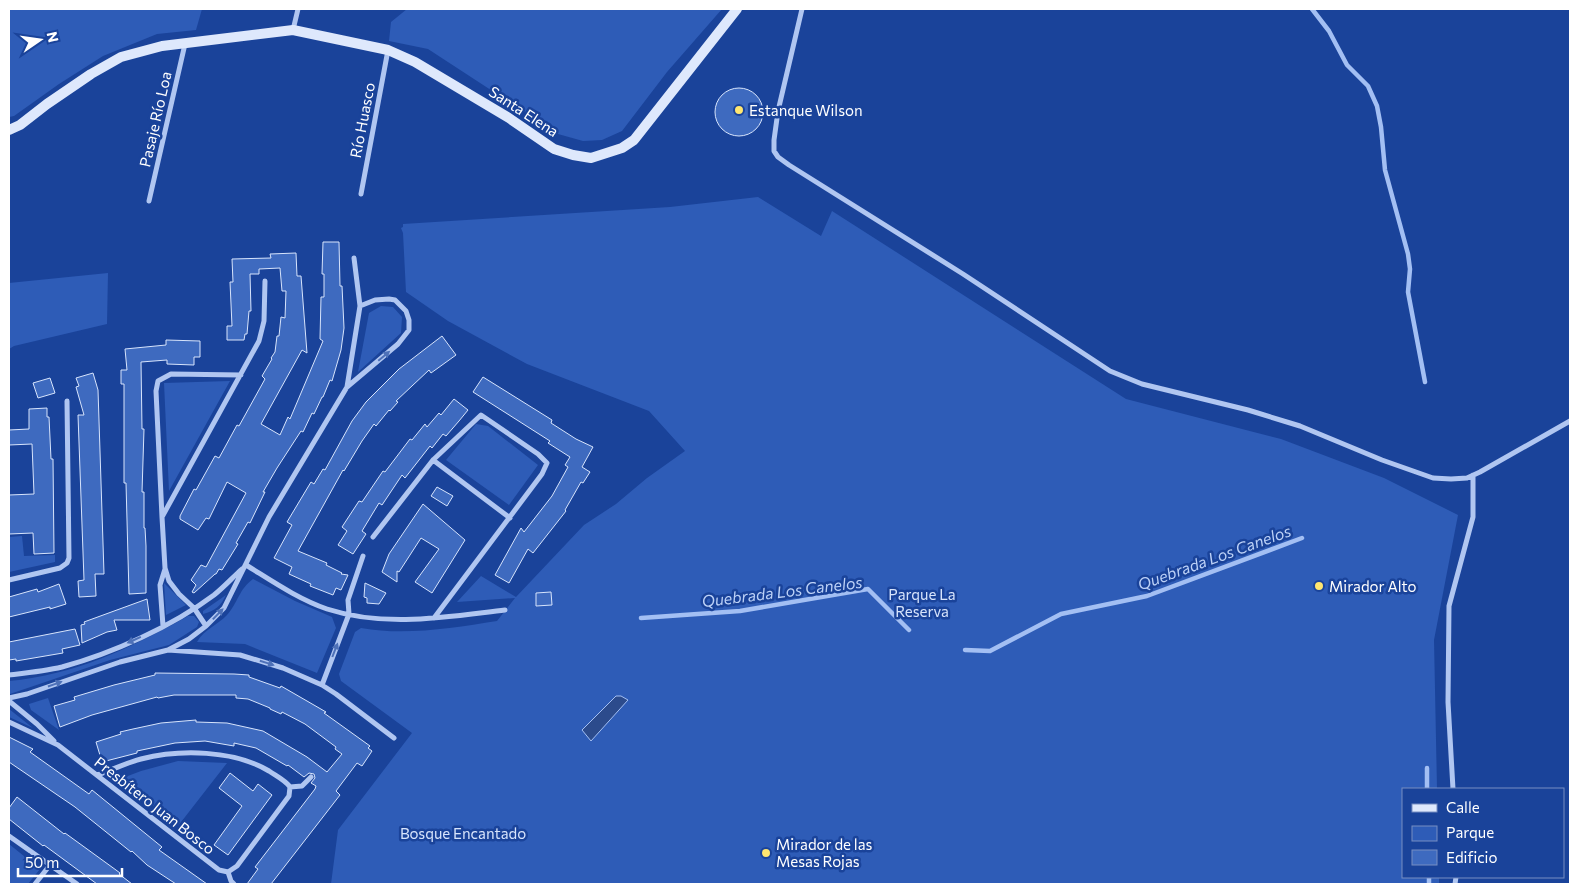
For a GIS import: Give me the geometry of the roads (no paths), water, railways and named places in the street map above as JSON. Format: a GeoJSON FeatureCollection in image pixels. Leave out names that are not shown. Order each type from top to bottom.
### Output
{"type":"FeatureCollection","features":[{"type":"Feature","properties":{"kind":"street"},"geometry":{"type":"LineString","coordinates":[[293,30],[298,9]]}},
{"type":"Feature","properties":{"kind":"street","name":"Santa Elena"},"geometry":{"type":"LineString","coordinates":[[9,130],[20,125],[91,74],[121,57],[162,46],[293,30],[388,50],[415,62],[459,88],[509,118],[554,149],[591,158],[622,148],[634,140],[737,9]]}},
{"type":"Feature","properties":{"kind":"street"},"geometry":{"type":"LineString","coordinates":[[802,9],[778,111],[774,140],[774,150],[778,157],[789,166],[963,274],[1110,371],[1142,384],[1248,410],[1300,426],[1382,460],[1433,478],[1450,480],[1480,472],[1570,421]]}},
{"type":"Feature","properties":{"kind":"street","name":"Pasaje Río Loa"},"geometry":{"type":"LineString","coordinates":[[149,201],[185,44]]}},
{"type":"Feature","properties":{"kind":"street","name":"Río Huasco"},"geometry":{"type":"LineString","coordinates":[[361,194],[388,50]]}},
{"type":"Feature","properties":{"kind":"street"},"geometry":{"type":"LineString","coordinates":[[347,387],[360,306],[354,258]]}},
{"type":"Feature","properties":{"kind":"street"},"geometry":{"type":"LineString","coordinates":[[162,517],[259,342],[264,320],[265,281]]}},
{"type":"Feature","properties":{"kind":"street"},"geometry":{"type":"LineString","coordinates":[[9,700],[120,662],[168,650],[189,639],[206,626],[224,608],[269,517],[347,387],[405,338],[409,320],[406,311],[396,300],[375,300],[360,306]]}},
{"type":"Feature","properties":{"kind":"street"},"geometry":{"type":"LineString","coordinates":[[206,626],[194,608],[169,581],[165,568],[156,391],[158,381],[172,374],[241,375]]}},
{"type":"Feature","properties":{"kind":"street"},"geometry":{"type":"LineString","coordinates":[[9,580],[60,568],[67,563],[69,558],[67,401]]}},
{"type":"Feature","properties":{"kind":"street"},"geometry":{"type":"LineString","coordinates":[[373,537],[432,460],[481,415],[538,454],[547,463],[542,474],[510,518],[434,618]]}},
{"type":"Feature","properties":{"kind":"street"},"geometry":{"type":"LineString","coordinates":[[432,460],[510,518]]}},
{"type":"Feature","properties":{"kind":"street"},"geometry":{"type":"LineString","coordinates":[[1452,788],[1448,702],[1449,606],[1473,517],[1472,475]]}},
{"type":"Feature","properties":{"kind":"street"},"geometry":{"type":"LineString","coordinates":[[322,685],[349,614],[348,600],[363,556]]}},
{"type":"Feature","properties":{"kind":"street"},"geometry":{"type":"LineString","coordinates":[[9,675],[61,667],[130,642],[194,608],[215,594],[246,565]]}},
{"type":"Feature","properties":{"kind":"street"},"geometry":{"type":"LineString","coordinates":[[246,565],[294,593],[326,608],[377,619],[434,618],[505,610]]}},
{"type":"Feature","properties":{"kind":"street"},"geometry":{"type":"LineString","coordinates":[[163,626],[160,585],[165,568]]}},
{"type":"Feature","properties":{"kind":"street"},"geometry":{"type":"LineString","coordinates":[[168,650],[240,655],[283,668],[322,685],[394,738]]}},
{"type":"Feature","properties":{"kind":"street","name":"Presbítero Juan Bosco"},"geometry":{"type":"LineString","coordinates":[[9,700],[58,745],[219,870],[228,872]]}},
{"type":"Feature","properties":{"kind":"street","name":"Presbítero Juan Bosco"},"geometry":{"type":"LineString","coordinates":[[9,722],[58,745]]}},
{"type":"Feature","properties":{"kind":"street"},"geometry":{"type":"LineString","coordinates":[[98,775],[142,759],[175,754],[202,753],[227,756],[258,765],[285,781],[290,787],[289,796],[237,866],[228,872],[230,881],[234,884]]}},
{"type":"Feature","properties":{"kind":"street"},"geometry":{"type":"LineString","coordinates":[[290,787],[302,786],[311,778]]}},
{"type":"Feature","properties":{"kind":"street"},"geometry":{"type":"LineString","coordinates":[[9,836],[77,884]]}},
{"type":"Feature","properties":{"kind":"street"},"geometry":{"type":"LineString","coordinates":[[35,884],[50,865]]}},
{"type":"Feature","properties":{"kind":"waterway"},"geometry":{"type":"LineString","coordinates":[[1312,9],[1329,31],[1347,65],[1368,86],[1377,106],[1385,170],[1408,254],[1410,269],[1408,292],[1425,382]]}},
{"type":"Feature","properties":{"kind":"waterway","name":"Quebrada Los Canelos"},"geometry":{"type":"LineString","coordinates":[[965,650],[990,651],[1061,614],[1147,596],[1302,538]]}},
{"type":"Feature","properties":{"kind":"waterway","name":"Quebrada Los Canelos"},"geometry":{"type":"LineString","coordinates":[[641,618],[740,611],[868,589],[909,630]]}},
{"type":"Feature","properties":{"kind":"waterway"},"geometry":{"type":"LineString","coordinates":[[1427,768],[1427,788]]}},
{"type":"Feature","properties":{"kind":"waterway"},"geometry":{"type":"LineString","coordinates":[[1429,878],[1429,884]]}},
{"type":"Feature","properties":{"kind":"place","name":"Estanque Wilson"},"geometry":{"type":"Point","coordinates":[739,110]}},
{"type":"Feature","properties":{"kind":"place","name":"Mirador Alto"},"geometry":{"type":"Point","coordinates":[1319,586]}},
{"type":"Feature","properties":{"kind":"place","name":"Mirador de las Mesas Rojas"},"geometry":{"type":"Point","coordinates":[766,853]}},
{"type":"Feature","properties":{"kind":"park label","name":"Parque La Reserva"},"geometry":{"type":"Point","coordinates":[922,602]}},
{"type":"Feature","properties":{"kind":"park label","name":"Bosque Encantado"},"geometry":{"type":"Point","coordinates":[463,833]}}]}
